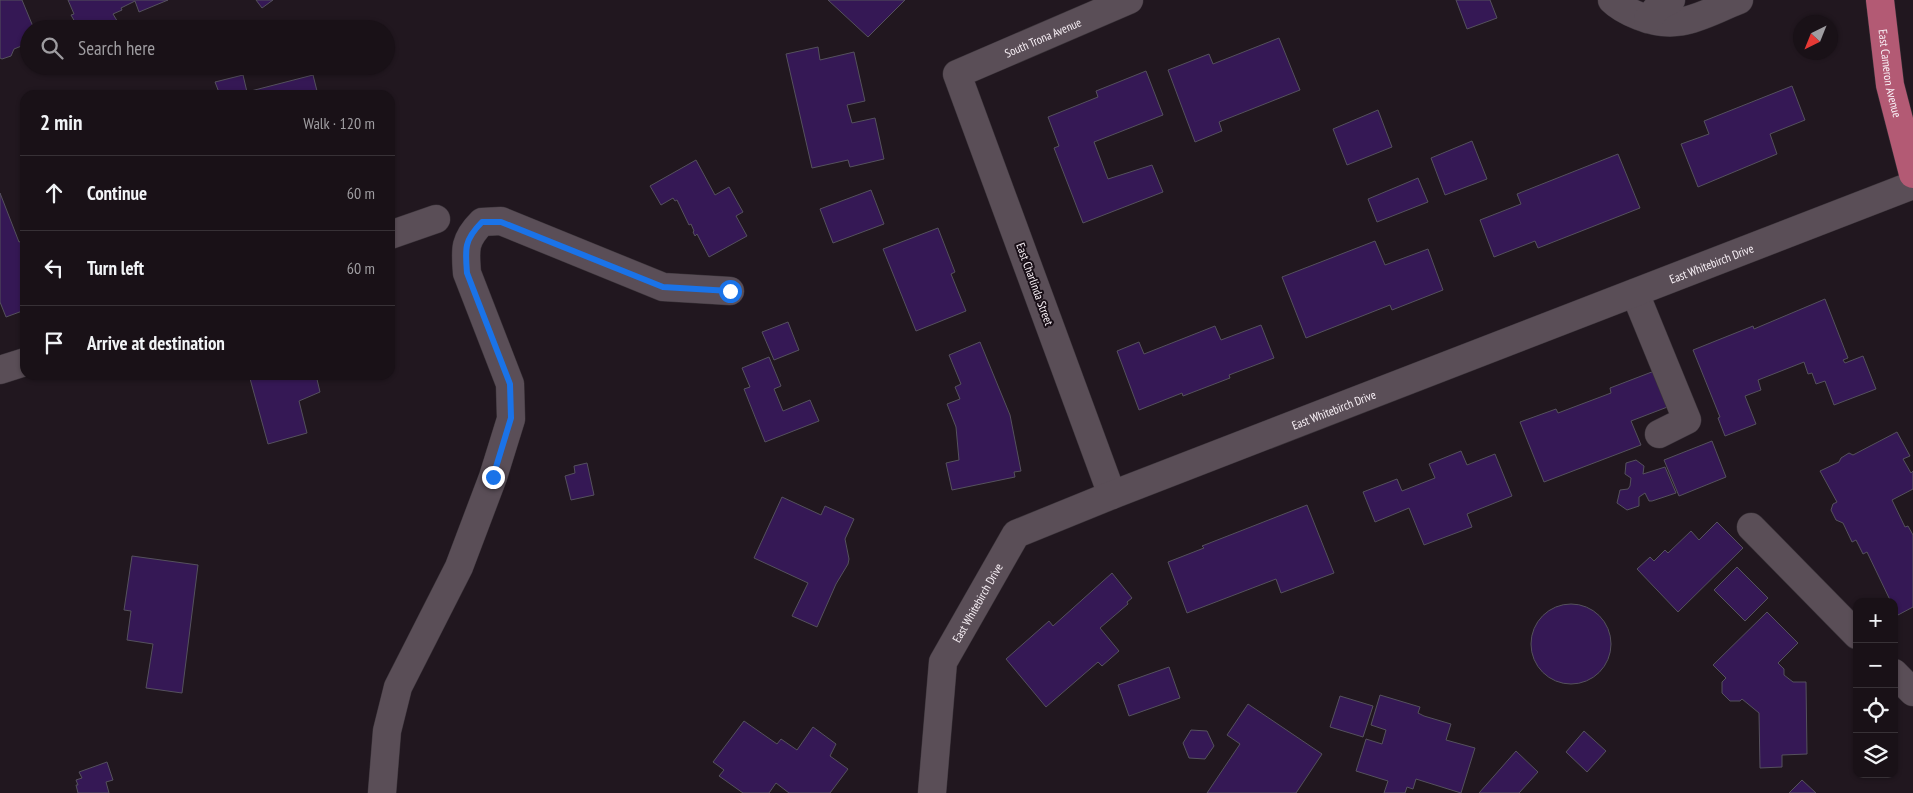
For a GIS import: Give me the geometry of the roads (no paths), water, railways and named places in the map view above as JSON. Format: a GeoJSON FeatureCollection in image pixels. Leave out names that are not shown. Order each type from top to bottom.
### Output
{"type":"FeatureCollection","features":[{"type":"Feature","properties":{"kind":"main road","name":"East Cameron Avenue"},"geometry":{"type":"LineString","coordinates":[[1880,0],[1890,85],[1913,174]]}},
{"type":"Feature","properties":{"kind":"street","name":"South Trona Avenue"},"geometry":{"type":"LineString","coordinates":[[957,74],[1129,0]]}},
{"type":"Feature","properties":{"kind":"street"},"geometry":{"type":"LineString","coordinates":[[1612,0],[1630,13],[1664,24],[1679,23],[1739,0]]}},
{"type":"Feature","properties":{"kind":"street"},"geometry":{"type":"LineString","coordinates":[[1648,19],[1658,8],[1671,0]]}},
{"type":"Feature","properties":{"kind":"street","name":"East Charlinda Street"},"geometry":{"type":"LineString","coordinates":[[957,74],[1112,494]]}},
{"type":"Feature","properties":{"kind":"street","name":"East Whitebirch Drive"},"geometry":{"type":"LineString","coordinates":[[932,793],[943,662],[1016,534],[1112,494],[1913,185]]}},
{"type":"Feature","properties":{"kind":"street"},"geometry":{"type":"LineString","coordinates":[[395,233],[436,219]]}},
{"type":"Feature","properties":{"kind":"street"},"geometry":{"type":"LineString","coordinates":[[382,793],[387,731],[398,687],[459,567],[493,477],[511,418],[510,384],[467,273],[466,254],[470,234],[482,222],[501,222],[663,287],[730,291]]}},
{"type":"Feature","properties":{"kind":"street"},"geometry":{"type":"LineString","coordinates":[[1635,292],[1687,420],[1659,434]]}},
{"type":"Feature","properties":{"kind":"street"},"geometry":{"type":"LineString","coordinates":[[0,370],[20,364]]}},
{"type":"Feature","properties":{"kind":"street"},"geometry":{"type":"LineString","coordinates":[[1751,527],[1853,631]]}},
{"type":"Feature","properties":{"kind":"street"},"geometry":{"type":"LineString","coordinates":[[1898,677],[1913,692]]}}]}
